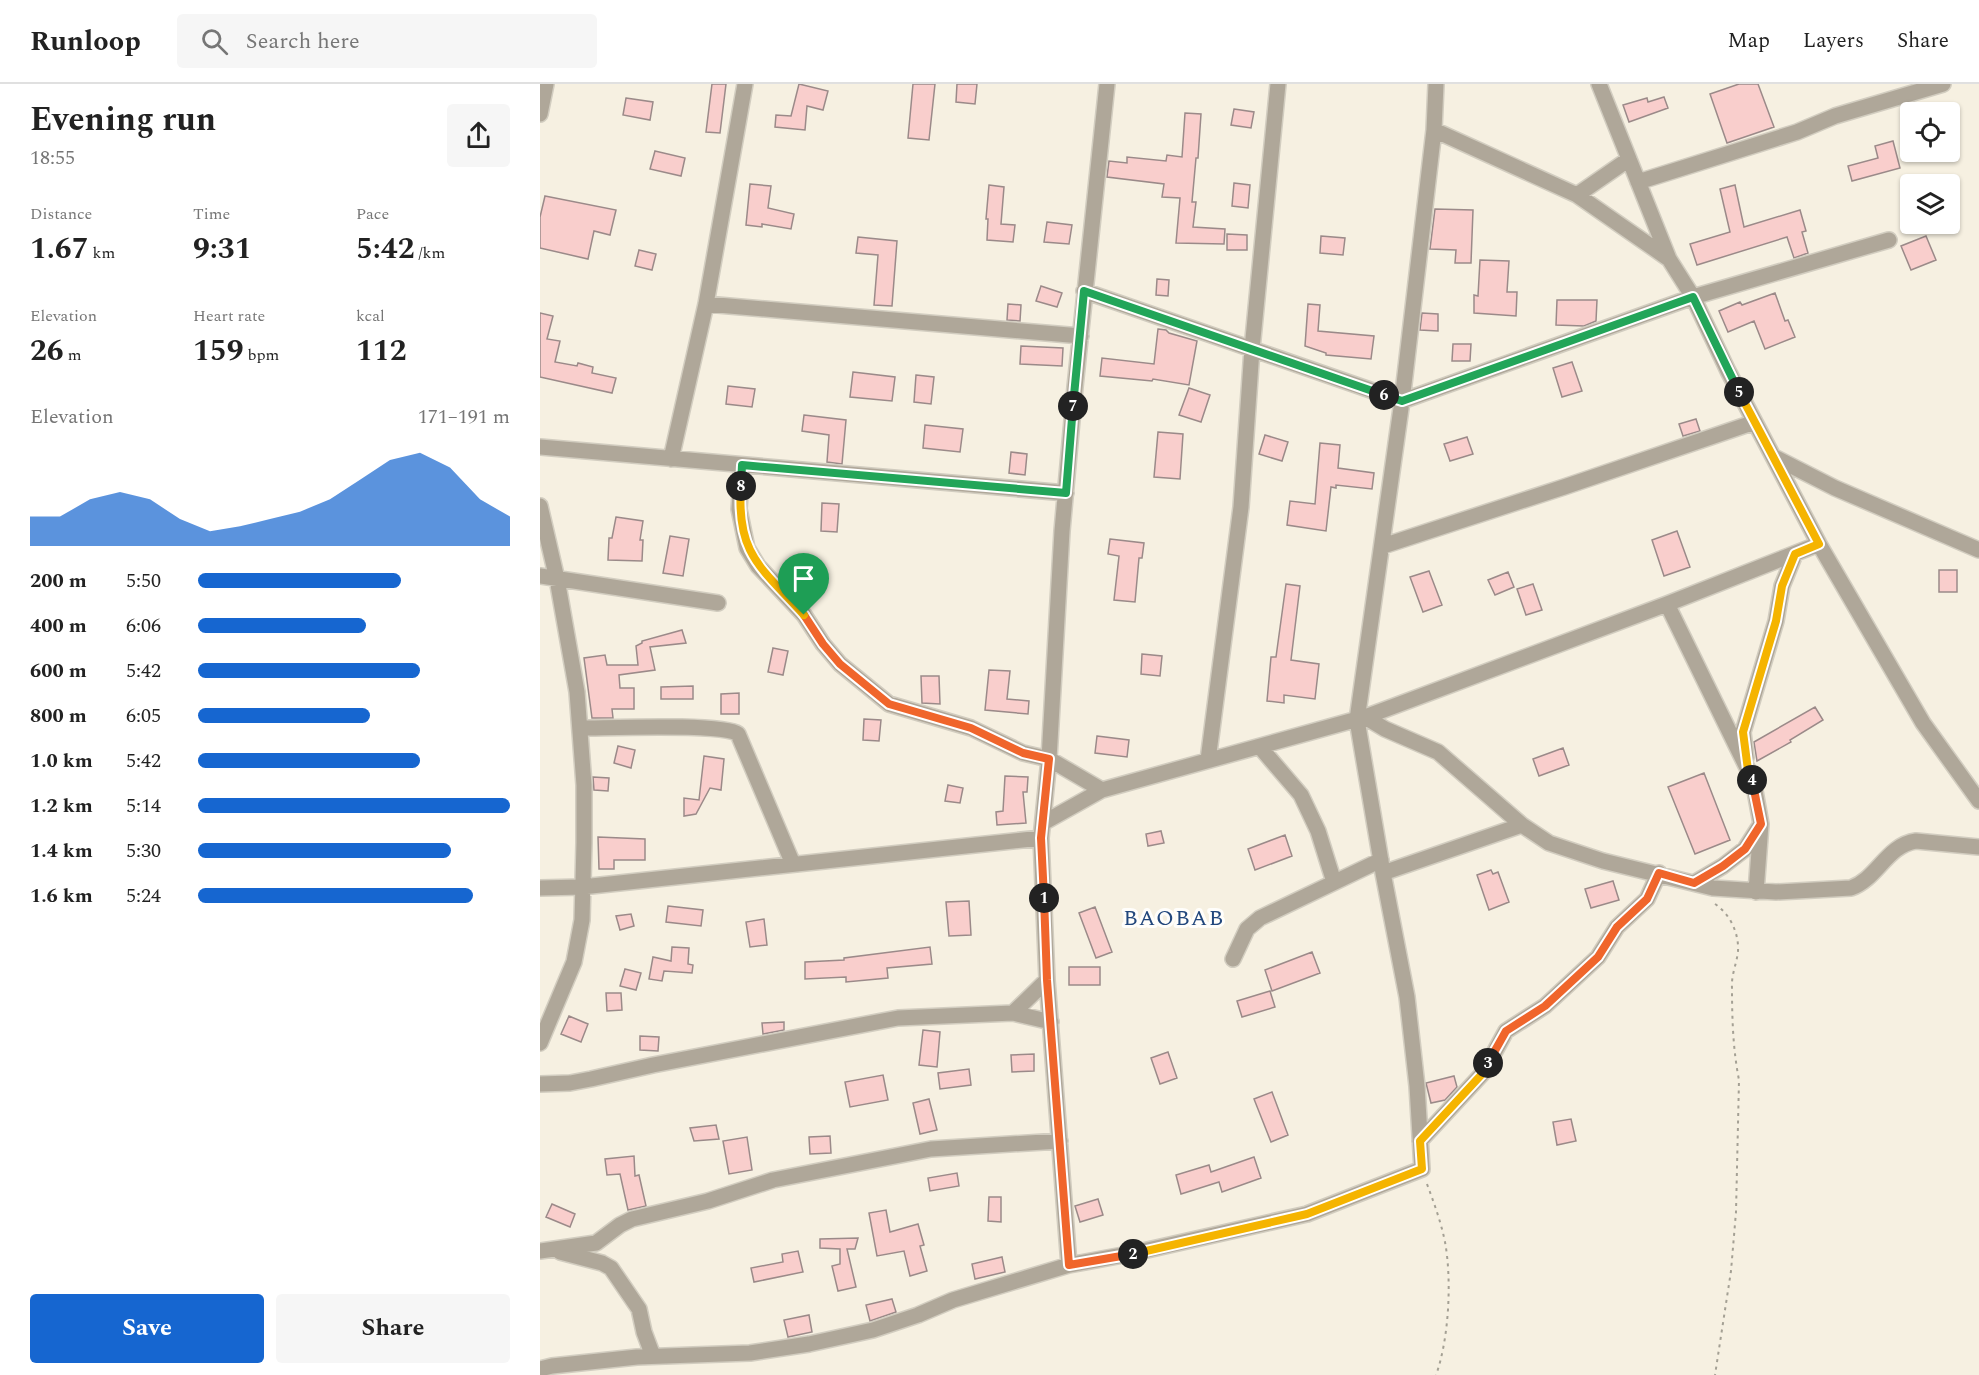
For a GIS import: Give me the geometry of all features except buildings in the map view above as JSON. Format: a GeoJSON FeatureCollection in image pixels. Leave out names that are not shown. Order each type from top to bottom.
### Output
{"type":"FeatureCollection","features":[{"type":"Feature","properties":{"kind":"street"},"geometry":{"type":"LineString","coordinates":[[540,114],[546,84]]}},
{"type":"Feature","properties":{"kind":"street"},"geometry":{"type":"LineString","coordinates":[[671,459],[706,304],[745,84]]}},
{"type":"Feature","properties":{"kind":"street"},"geometry":{"type":"LineString","coordinates":[[1069,1265],[1047,980],[1042,830],[1049,759],[1074,387],[1107,84]]}},
{"type":"Feature","properties":{"kind":"street"},"geometry":{"type":"LineString","coordinates":[[1208,760],[1241,507],[1251,349],[1278,84]]}},
{"type":"Feature","properties":{"kind":"street"},"geometry":{"type":"LineString","coordinates":[[540,1369],[652,1356],[750,1353],[809,1344],[873,1330],[953,1300],[1069,1265],[1134,1253],[1307,1214],[1422,1169],[1417,1086],[1407,997],[1382,867],[1361,718],[1402,401],[1434,130],[1436,84]]}},
{"type":"Feature","properties":{"kind":"street"},"geometry":{"type":"LineString","coordinates":[[1599,84],[1669,259],[1693,297],[1728,371],[1819,544],[1923,723],[1979,801]]}},
{"type":"Feature","properties":{"kind":"street"},"geometry":{"type":"LineString","coordinates":[[1638,182],[1797,132],[1835,116],[1942,84]]}},
{"type":"Feature","properties":{"kind":"street"},"geometry":{"type":"LineString","coordinates":[[1434,130],[1577,195],[1669,259]]}},
{"type":"Feature","properties":{"kind":"street"},"geometry":{"type":"LineString","coordinates":[[1577,195],[1629,159]]}},
{"type":"Feature","properties":{"kind":"street"},"geometry":{"type":"LineString","coordinates":[[1084,291],[1402,401],[1693,297],[1889,240]]}},
{"type":"Feature","properties":{"kind":"street"},"geometry":{"type":"LineString","coordinates":[[706,304],[1081,336]]}},
{"type":"Feature","properties":{"kind":"street"},"geometry":{"type":"LineString","coordinates":[[1383,546],[1755,422]]}},
{"type":"Feature","properties":{"kind":"street"},"geometry":{"type":"LineString","coordinates":[[540,447],[1066,493]]}},
{"type":"Feature","properties":{"kind":"street"},"geometry":{"type":"LineString","coordinates":[[1774,457],[1835,488],[1979,550]]}},
{"type":"Feature","properties":{"kind":"street"},"geometry":{"type":"LineString","coordinates":[[742,465],[739,509],[747,548],[758,566],[804,615],[823,644],[840,664],[889,704],[971,728],[1023,753],[1049,759],[1102,790]]}},
{"type":"Feature","properties":{"kind":"street"},"geometry":{"type":"LineString","coordinates":[[540,506],[557,579],[577,692],[581,728],[584,843],[582,920],[573,962],[540,1043]]}},
{"type":"Feature","properties":{"kind":"street"},"geometry":{"type":"LineString","coordinates":[[540,888],[582,887],[793,864],[1042,830],[1102,790],[1361,718],[1667,604],[1819,544]]}},
{"type":"Feature","properties":{"kind":"street"},"geometry":{"type":"LineString","coordinates":[[1748,770],[1743,732],[1776,621],[1782,586],[1795,554]]}},
{"type":"Feature","properties":{"kind":"street"},"geometry":{"type":"LineString","coordinates":[[540,576],[718,603]]}},
{"type":"Feature","properties":{"kind":"street"},"geometry":{"type":"LineString","coordinates":[[1667,604],[1748,770],[1757,797],[1761,824],[1756,892]]}},
{"type":"Feature","properties":{"kind":"street"},"geometry":{"type":"LineString","coordinates":[[1361,718],[1438,752],[1522,825],[1550,843],[1603,861],[1713,888],[1756,892],[1851,888],[1858,885],[1907,842],[1979,848]]}},
{"type":"Feature","properties":{"kind":"street"},"geometry":{"type":"LineString","coordinates":[[581,728],[733,730],[738,734],[793,864]]}},
{"type":"Feature","properties":{"kind":"street"},"geometry":{"type":"LineString","coordinates":[[1260,747],[1301,795],[1318,831],[1334,882]]}},
{"type":"Feature","properties":{"kind":"street"},"geometry":{"type":"LineString","coordinates":[[1694,883],[1723,866],[1745,849],[1761,824]]}},
{"type":"Feature","properties":{"kind":"street"},"geometry":{"type":"LineString","coordinates":[[1233,959],[1247,929],[1260,918],[1334,882],[1522,825]]}},
{"type":"Feature","properties":{"kind":"street"},"geometry":{"type":"LineString","coordinates":[[1420,1141],[1483,1073],[1506,1031],[1545,1006],[1598,957],[1617,927],[1647,899],[1659,873]]}},
{"type":"Feature","properties":{"kind":"street"},"geometry":{"type":"LineString","coordinates":[[1012,1013],[1047,980]]}},
{"type":"Feature","properties":{"kind":"street"},"geometry":{"type":"LineString","coordinates":[[540,1084],[570,1083],[898,1018],[1012,1013],[1051,1022]]}},
{"type":"Feature","properties":{"kind":"street"},"geometry":{"type":"LineString","coordinates":[[546,1251],[596,1243],[632,1219],[708,1201],[773,1180],[931,1149],[1060,1141]]}},
{"type":"Feature","properties":{"kind":"street"},"geometry":{"type":"LineString","coordinates":[[546,1251],[602,1263],[611,1268],[639,1309],[652,1356]]}},
{"type":"Feature","properties":{"kind":"path"},"geometry":{"type":"LineString","coordinates":[[1694,883],[1708,899],[1726,911],[1735,929],[1738,950],[1731,983],[1735,1059],[1739,1080],[1736,1212],[1731,1271],[1715,1375]]}},
{"type":"Feature","properties":{"kind":"path"},"geometry":{"type":"LineString","coordinates":[[1422,1169],[1446,1244],[1448,1283],[1446,1338],[1443,1356],[1436,1375]]}},
{"type":"Feature","properties":{"kind":"district","name":"BAOBAB"},"geometry":{"type":"Point","coordinates":[1174,917]}},
{"type":"Feature","properties":{"kind":"route"},"geometry":{"type":"LineString","coordinates":[[1084,291],[1402,401],[1693,297],[1728,371],[1819,544],[1795,554],[1782,586],[1776,621],[1743,732],[1748,770],[1759,805],[1761,824],[1745,849],[1723,866],[1694,883],[1659,873],[1647,899],[1617,927],[1598,957],[1545,1006],[1506,1031],[1483,1073],[1420,1141],[1422,1169],[1307,1214],[1134,1253],[1069,1265],[1047,980],[1041,838],[1049,759],[1033,757],[971,728],[889,704],[840,664],[823,644],[804,615],[758,566],[747,548],[739,509],[742,465],[1066,493],[1084,291]]}}]}
